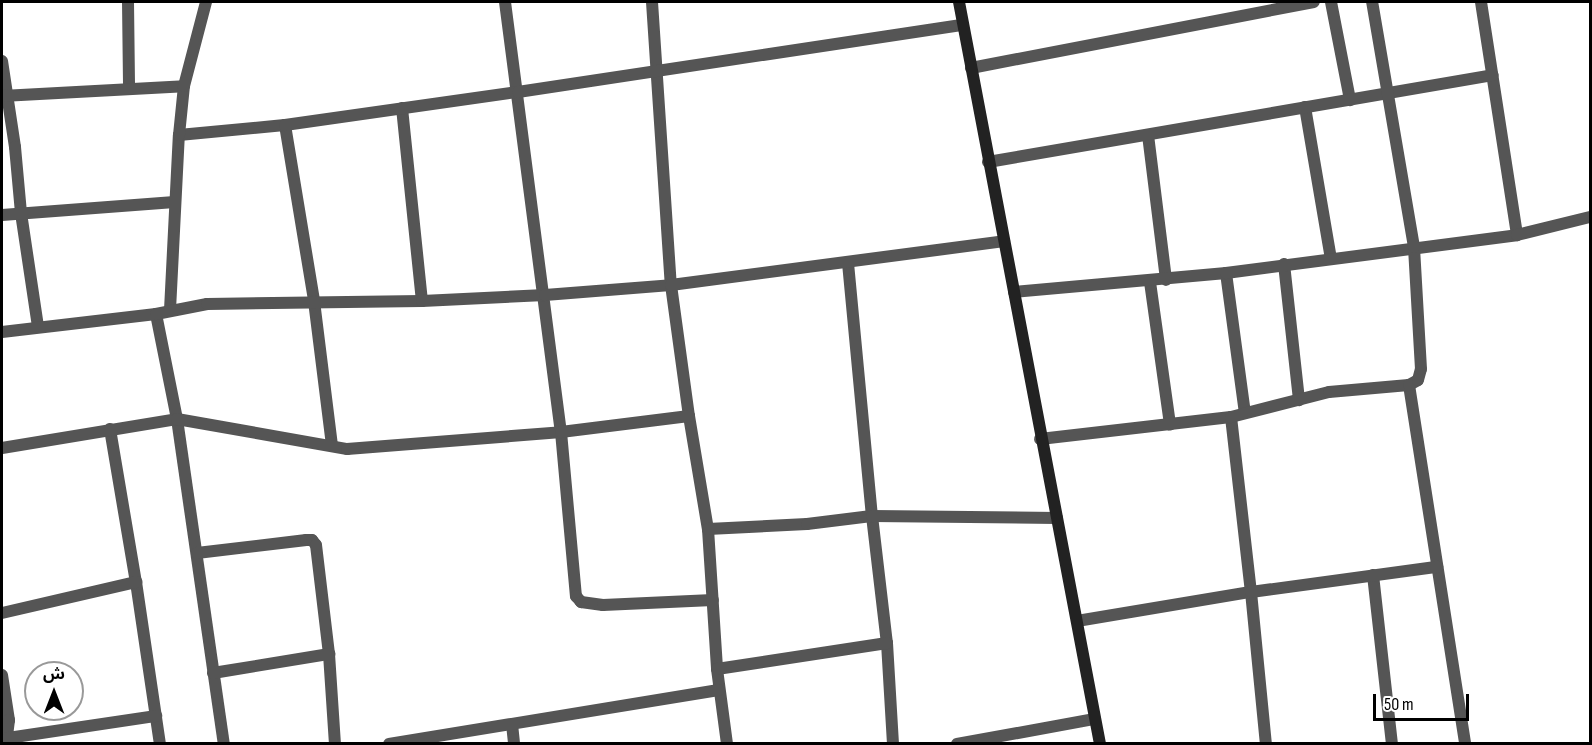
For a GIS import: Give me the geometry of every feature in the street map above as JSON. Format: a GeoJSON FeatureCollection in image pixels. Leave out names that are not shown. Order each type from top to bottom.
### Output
{"type":"FeatureCollection","features":[{"type":"Feature","properties":{"kind":"main road"},"geometry":{"type":"LineString","coordinates":[[959,2],[1040,439],[1100,744]]}},
{"type":"Feature","properties":{"kind":"street"},"geometry":{"type":"LineString","coordinates":[[128,2],[129,89]]}},
{"type":"Feature","properties":{"kind":"street"},"geometry":{"type":"LineString","coordinates":[[170,310],[179,135],[184,86],[206,2]]}},
{"type":"Feature","properties":{"kind":"street"},"geometry":{"type":"LineString","coordinates":[[505,2],[545,295],[561,432],[576,596],[582,602],[603,605],[712,600]]}},
{"type":"Feature","properties":{"kind":"street"},"geometry":{"type":"LineString","coordinates":[[652,2],[672,285],[689,416],[708,529],[717,669],[727,744]]}},
{"type":"Feature","properties":{"kind":"street"},"geometry":{"type":"LineString","coordinates":[[971,69],[1314,2]]}},
{"type":"Feature","properties":{"kind":"street"},"geometry":{"type":"LineString","coordinates":[[1331,2],[1350,100]]}},
{"type":"Feature","properties":{"kind":"street"},"geometry":{"type":"LineString","coordinates":[[1040,439],[1231,417],[1349,388],[1408,385],[1418,380],[1421,369],[1414,247],[1372,2]]}},
{"type":"Feature","properties":{"kind":"street"},"geometry":{"type":"LineString","coordinates":[[1481,2],[1517,235]]}},
{"type":"Feature","properties":{"kind":"street"},"geometry":{"type":"LineString","coordinates":[[179,135],[285,125],[963,25]]}},
{"type":"Feature","properties":{"kind":"street"},"geometry":{"type":"LineString","coordinates":[[2,61],[3,96],[15,147],[21,213],[38,327]]}},
{"type":"Feature","properties":{"kind":"street"},"geometry":{"type":"LineString","coordinates":[[988,162],[1494,75]]}},
{"type":"Feature","properties":{"kind":"street"},"geometry":{"type":"LineString","coordinates":[[3,96],[184,86]]}},
{"type":"Feature","properties":{"kind":"street"},"geometry":{"type":"LineString","coordinates":[[1305,107],[1331,259]]}},
{"type":"Feature","properties":{"kind":"street"},"geometry":{"type":"LineString","coordinates":[[402,108],[422,301]]}},
{"type":"Feature","properties":{"kind":"street"},"geometry":{"type":"LineString","coordinates":[[285,125],[314,301],[332,446]]}},
{"type":"Feature","properties":{"kind":"street"},"geometry":{"type":"LineString","coordinates":[[1148,135],[1166,280]]}},
{"type":"Feature","properties":{"kind":"street"},"geometry":{"type":"LineString","coordinates":[[2,215],[175,202]]}},
{"type":"Feature","properties":{"kind":"street"},"geometry":{"type":"LineString","coordinates":[[1014,292],[1150,282],[1226,273],[1517,235],[1590,217]]}},
{"type":"Feature","properties":{"kind":"street"},"geometry":{"type":"LineString","coordinates":[[2,332],[156,314],[207,304],[422,301],[545,295],[672,285],[1004,241]]}},
{"type":"Feature","properties":{"kind":"street"},"geometry":{"type":"LineString","coordinates":[[848,262],[872,516],[888,643],[894,744]]}},
{"type":"Feature","properties":{"kind":"street"},"geometry":{"type":"LineString","coordinates":[[1284,264],[1299,400]]}},
{"type":"Feature","properties":{"kind":"street"},"geometry":{"type":"LineString","coordinates":[[1226,273],[1245,413]]}},
{"type":"Feature","properties":{"kind":"street"},"geometry":{"type":"LineString","coordinates":[[1150,282],[1170,425]]}},
{"type":"Feature","properties":{"kind":"street"},"geometry":{"type":"LineString","coordinates":[[156,314],[177,419],[224,744]]}},
{"type":"Feature","properties":{"kind":"street"},"geometry":{"type":"LineString","coordinates":[[1408,385],[1465,744]]}},
{"type":"Feature","properties":{"kind":"street"},"geometry":{"type":"LineString","coordinates":[[2,448],[177,419],[347,448],[432,444],[561,432],[689,416]]}},
{"type":"Feature","properties":{"kind":"street"},"geometry":{"type":"LineString","coordinates":[[1231,417],[1266,744]]}},
{"type":"Feature","properties":{"kind":"street"},"geometry":{"type":"LineString","coordinates":[[110,429],[160,744]]}},
{"type":"Feature","properties":{"kind":"street"},"geometry":{"type":"LineString","coordinates":[[708,529],[762,524],[807,524],[872,516],[1057,518]]}},
{"type":"Feature","properties":{"kind":"street"},"geometry":{"type":"LineString","coordinates":[[197,553],[312,540],[316,545],[329,654],[334,744]]}},
{"type":"Feature","properties":{"kind":"street"},"geometry":{"type":"LineString","coordinates":[[1077,621],[1251,592],[1437,567]]}},
{"type":"Feature","properties":{"kind":"street"},"geometry":{"type":"LineString","coordinates":[[1374,575],[1392,744]]}},
{"type":"Feature","properties":{"kind":"street"},"geometry":{"type":"LineString","coordinates":[[2,613],[136,582]]}},
{"type":"Feature","properties":{"kind":"street"},"geometry":{"type":"LineString","coordinates":[[717,669],[888,643]]}},
{"type":"Feature","properties":{"kind":"street"},"geometry":{"type":"LineString","coordinates":[[213,673],[329,654]]}},
{"type":"Feature","properties":{"kind":"street"},"geometry":{"type":"LineString","coordinates":[[2,675],[9,720],[7,741],[156,716]]}},
{"type":"Feature","properties":{"kind":"street"},"geometry":{"type":"LineString","coordinates":[[389,744],[719,690]]}},
{"type":"Feature","properties":{"kind":"street"},"geometry":{"type":"LineString","coordinates":[[957,744],[1095,719]]}},
{"type":"Feature","properties":{"kind":"street"},"geometry":{"type":"LineString","coordinates":[[512,724],[514,744]]}}]}
